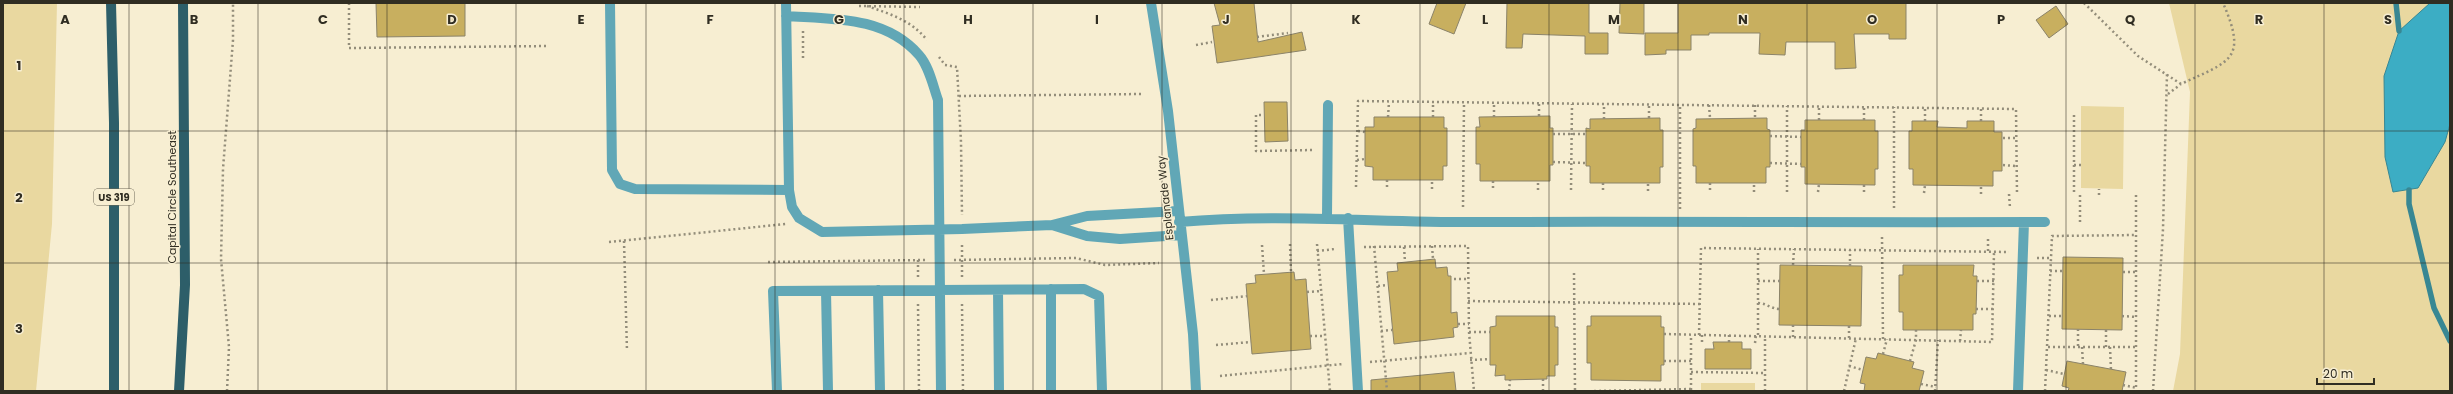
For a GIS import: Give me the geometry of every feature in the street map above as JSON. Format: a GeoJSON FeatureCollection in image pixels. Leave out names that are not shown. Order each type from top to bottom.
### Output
{"type":"FeatureCollection","features":[{"type":"Feature","properties":{"kind":"main road","name":"US 319"},"geometry":{"type":"LineString","coordinates":[[111,3],[114,123],[114,391]]}},
{"type":"Feature","properties":{"kind":"main road","name":"Capital Circle Southeast"},"geometry":{"type":"LineString","coordinates":[[179,391],[185,285],[183,3]]}},
{"type":"Feature","properties":{"kind":"street"},"geometry":{"type":"LineString","coordinates":[[610,3],[612,170],[620,184],[635,189],[789,190]]}},
{"type":"Feature","properties":{"kind":"street"},"geometry":{"type":"LineString","coordinates":[[786,3],[789,190],[792,207],[799,218],[822,232],[940,230],[1052,225],[1088,216],[1178,211]]}},
{"type":"Feature","properties":{"kind":"street","name":"Esplanade Way"},"geometry":{"type":"LineString","coordinates":[[1150,3],[1168,111],[1180,235],[1193,334],[1196,391]]}},
{"type":"Feature","properties":{"kind":"street"},"geometry":{"type":"LineString","coordinates":[[786,16],[867,23],[900,38],[920,56],[938,100],[941,391]]}},
{"type":"Feature","properties":{"kind":"street"},"geometry":{"type":"LineString","coordinates":[[1327,217],[1328,105]]}},
{"type":"Feature","properties":{"kind":"street"},"geometry":{"type":"LineString","coordinates":[[1179,222],[1221,218],[1327,217],[1463,222],[2045,222]]}},
{"type":"Feature","properties":{"kind":"street"},"geometry":{"type":"LineString","coordinates":[[1348,218],[1348,248],[1358,391]]}},
{"type":"Feature","properties":{"kind":"street"},"geometry":{"type":"LineString","coordinates":[[2018,391],[2024,222]]}},
{"type":"Feature","properties":{"kind":"street"},"geometry":{"type":"LineString","coordinates":[[1052,225],[1087,236],[1120,239],[1180,235]]}},
{"type":"Feature","properties":{"kind":"street"},"geometry":{"type":"LineString","coordinates":[[1051,391],[1052,289]]}},
{"type":"Feature","properties":{"kind":"street"},"geometry":{"type":"LineString","coordinates":[[777,391],[773,291],[1084,289],[1099,296],[1102,391]]}},
{"type":"Feature","properties":{"kind":"street"},"geometry":{"type":"LineString","coordinates":[[878,290],[880,391]]}},
{"type":"Feature","properties":{"kind":"street"},"geometry":{"type":"LineString","coordinates":[[998,290],[999,391]]}},
{"type":"Feature","properties":{"kind":"street"},"geometry":{"type":"LineString","coordinates":[[826,291],[828,391]]}},
{"type":"Feature","properties":{"kind":"path"},"geometry":{"type":"LineString","coordinates":[[227,391],[229,347],[221,259],[223,170],[233,47],[233,3]]}},
{"type":"Feature","properties":{"kind":"path"},"geometry":{"type":"LineString","coordinates":[[349,3],[349,48],[549,46]]}},
{"type":"Feature","properties":{"kind":"path"},"geometry":{"type":"LineString","coordinates":[[2084,3],[2138,56],[2182,84]]}},
{"type":"Feature","properties":{"kind":"path"},"geometry":{"type":"LineString","coordinates":[[2168,94],[2182,84],[2225,63],[2236,46],[2234,27],[2223,3]]}},
{"type":"Feature","properties":{"kind":"path"},"geometry":{"type":"LineString","coordinates":[[803,17],[803,64]]}},
{"type":"Feature","properties":{"kind":"path"},"geometry":{"type":"LineString","coordinates":[[1257,37],[1288,33]]}},
{"type":"Feature","properties":{"kind":"path"},"geometry":{"type":"LineString","coordinates":[[1196,44],[1212,42]]}},
{"type":"Feature","properties":{"kind":"path"},"geometry":{"type":"LineString","coordinates":[[2153,391],[2163,229],[2168,94],[2167,74]]}},
{"type":"Feature","properties":{"kind":"path"},"geometry":{"type":"LineString","coordinates":[[959,96],[1141,94]]}},
{"type":"Feature","properties":{"kind":"path"},"geometry":{"type":"LineString","coordinates":[[1356,187],[1358,101],[1464,104],[1604,104],[2016,109],[2017,194]]}},
{"type":"Feature","properties":{"kind":"path"},"geometry":{"type":"LineString","coordinates":[[1388,102],[1388,117]]}},
{"type":"Feature","properties":{"kind":"path"},"geometry":{"type":"LineString","coordinates":[[1433,103],[1433,117]]}},
{"type":"Feature","properties":{"kind":"path"},"geometry":{"type":"LineString","coordinates":[[1463,222],[1464,104]]}},
{"type":"Feature","properties":{"kind":"path"},"geometry":{"type":"LineString","coordinates":[[1494,104],[1494,117]]}},
{"type":"Feature","properties":{"kind":"path"},"geometry":{"type":"LineString","coordinates":[[1539,104],[1540,116]]}},
{"type":"Feature","properties":{"kind":"path"},"geometry":{"type":"LineString","coordinates":[[1571,190],[1572,104]]}},
{"type":"Feature","properties":{"kind":"path"},"geometry":{"type":"LineString","coordinates":[[1604,104],[1604,119]]}},
{"type":"Feature","properties":{"kind":"path"},"geometry":{"type":"LineString","coordinates":[[1649,105],[1649,118]]}},
{"type":"Feature","properties":{"kind":"path"},"geometry":{"type":"LineString","coordinates":[[1680,105],[1680,222]]}},
{"type":"Feature","properties":{"kind":"path"},"geometry":{"type":"LineString","coordinates":[[1709,105],[1710,118]]}},
{"type":"Feature","properties":{"kind":"path"},"geometry":{"type":"LineString","coordinates":[[1755,106],[1755,118]]}},
{"type":"Feature","properties":{"kind":"path"},"geometry":{"type":"LineString","coordinates":[[1787,192],[1788,106]]}},
{"type":"Feature","properties":{"kind":"path"},"geometry":{"type":"LineString","coordinates":[[1819,120],[1820,106]]}},
{"type":"Feature","properties":{"kind":"path"},"geometry":{"type":"LineString","coordinates":[[1864,107],[1864,120]]}},
{"type":"Feature","properties":{"kind":"path"},"geometry":{"type":"LineString","coordinates":[[1893,222],[1894,108]]}},
{"type":"Feature","properties":{"kind":"path"},"geometry":{"type":"LineString","coordinates":[[1925,108],[1925,121]]}},
{"type":"Feature","properties":{"kind":"path"},"geometry":{"type":"LineString","coordinates":[[1981,108],[1981,121]]}},
{"type":"Feature","properties":{"kind":"path"},"geometry":{"type":"LineString","coordinates":[[2074,114],[2074,195]]}},
{"type":"Feature","properties":{"kind":"path"},"geometry":{"type":"LineString","coordinates":[[1261,115],[1256,115],[1256,151],[1328,150]]}},
{"type":"Feature","properties":{"kind":"path"},"geometry":{"type":"LineString","coordinates":[[1358,132],[1365,132]]}},
{"type":"Feature","properties":{"kind":"path"},"geometry":{"type":"LineString","coordinates":[[1553,134],[1586,134]]}},
{"type":"Feature","properties":{"kind":"path"},"geometry":{"type":"LineString","coordinates":[[1770,136],[1801,137]]}},
{"type":"Feature","properties":{"kind":"path"},"geometry":{"type":"LineString","coordinates":[[2003,138],[2016,138]]}},
{"type":"Feature","properties":{"kind":"path"},"geometry":{"type":"LineString","coordinates":[[1357,160],[1365,159]]}},
{"type":"Feature","properties":{"kind":"path"},"geometry":{"type":"LineString","coordinates":[[1553,162],[1586,162]]}},
{"type":"Feature","properties":{"kind":"path"},"geometry":{"type":"LineString","coordinates":[[1770,163],[1801,164]]}},
{"type":"Feature","properties":{"kind":"path"},"geometry":{"type":"LineString","coordinates":[[2003,165],[2016,166]]}},
{"type":"Feature","properties":{"kind":"path"},"geometry":{"type":"LineString","coordinates":[[2074,165],[2081,165]]}},
{"type":"Feature","properties":{"kind":"path"},"geometry":{"type":"LineString","coordinates":[[1387,180],[1387,188]]}},
{"type":"Feature","properties":{"kind":"path"},"geometry":{"type":"LineString","coordinates":[[1432,180],[1432,189]]}},
{"type":"Feature","properties":{"kind":"path"},"geometry":{"type":"LineString","coordinates":[[1493,181],[1493,189]]}},
{"type":"Feature","properties":{"kind":"path"},"geometry":{"type":"LineString","coordinates":[[1538,181],[1538,190]]}},
{"type":"Feature","properties":{"kind":"path"},"geometry":{"type":"LineString","coordinates":[[1603,183],[1603,190]]}},
{"type":"Feature","properties":{"kind":"path"},"geometry":{"type":"LineString","coordinates":[[1648,183],[1648,191]]}},
{"type":"Feature","properties":{"kind":"path"},"geometry":{"type":"LineString","coordinates":[[1710,183],[1710,191]]}},
{"type":"Feature","properties":{"kind":"path"},"geometry":{"type":"LineString","coordinates":[[1754,183],[1754,192]]}},
{"type":"Feature","properties":{"kind":"path"},"geometry":{"type":"LineString","coordinates":[[1818,192],[1819,184]]}},
{"type":"Feature","properties":{"kind":"path"},"geometry":{"type":"LineString","coordinates":[[1864,185],[1864,192]]}},
{"type":"Feature","properties":{"kind":"path"},"geometry":{"type":"LineString","coordinates":[[1924,193],[1925,185]]}},
{"type":"Feature","properties":{"kind":"path"},"geometry":{"type":"LineString","coordinates":[[1980,194],[1981,186]]}},
{"type":"Feature","properties":{"kind":"path"},"geometry":{"type":"LineString","coordinates":[[2099,189],[2099,195]]}},
{"type":"Feature","properties":{"kind":"path"},"geometry":{"type":"LineString","coordinates":[[940,194],[962,194]]}},
{"type":"Feature","properties":{"kind":"path"},"geometry":{"type":"LineString","coordinates":[[2080,195],[2080,222]]}},
{"type":"Feature","properties":{"kind":"path"},"geometry":{"type":"LineString","coordinates":[[2123,385],[2137,389],[2138,347],[2136,195]]}},
{"type":"Feature","properties":{"kind":"path"},"geometry":{"type":"LineString","coordinates":[[609,242],[732,231],[787,224],[799,218]]}},
{"type":"Feature","properties":{"kind":"path"},"geometry":{"type":"LineString","coordinates":[[1882,222],[1883,339]]}},
{"type":"Feature","properties":{"kind":"path"},"geometry":{"type":"LineString","coordinates":[[2045,391],[2052,236],[2136,235]]}},
{"type":"Feature","properties":{"kind":"path"},"geometry":{"type":"LineString","coordinates":[[624,241],[627,351]]}},
{"type":"Feature","properties":{"kind":"path"},"geometry":{"type":"LineString","coordinates":[[1290,244],[1291,272]]}},
{"type":"Feature","properties":{"kind":"path"},"geometry":{"type":"LineString","coordinates":[[1317,244],[1330,391]]}},
{"type":"Feature","properties":{"kind":"path"},"geometry":{"type":"LineString","coordinates":[[1262,245],[1264,274]]}},
{"type":"Feature","properties":{"kind":"path"},"geometry":{"type":"LineString","coordinates":[[1374,246],[1387,391]]}},
{"type":"Feature","properties":{"kind":"path"},"geometry":{"type":"LineString","coordinates":[[1317,251],[1374,246],[1468,246],[1470,360],[1474,391]]}},
{"type":"Feature","properties":{"kind":"path"},"geometry":{"type":"LineString","coordinates":[[1432,246],[1433,259]]}},
{"type":"Feature","properties":{"kind":"path"},"geometry":{"type":"LineString","coordinates":[[1404,247],[1405,262]]}},
{"type":"Feature","properties":{"kind":"path"},"geometry":{"type":"LineString","coordinates":[[1702,343],[1700,335],[1701,248],[1994,252],[2051,258]]}},
{"type":"Feature","properties":{"kind":"path"},"geometry":{"type":"LineString","coordinates":[[1755,343],[1757,335],[1758,249]]}},
{"type":"Feature","properties":{"kind":"path"},"geometry":{"type":"LineString","coordinates":[[1793,265],[1794,249]]}},
{"type":"Feature","properties":{"kind":"path"},"geometry":{"type":"LineString","coordinates":[[1850,250],[1850,266]]}},
{"type":"Feature","properties":{"kind":"path"},"geometry":{"type":"LineString","coordinates":[[1664,334],[1757,335],[1992,342],[1994,252]]}},
{"type":"Feature","properties":{"kind":"path"},"geometry":{"type":"LineString","coordinates":[[768,262],[1076,258],[1105,264],[1159,263]]}},
{"type":"Feature","properties":{"kind":"path"},"geometry":{"type":"LineString","coordinates":[[918,260],[919,391]]}},
{"type":"Feature","properties":{"kind":"path"},"geometry":{"type":"LineString","coordinates":[[2050,271],[2063,271]]}},
{"type":"Feature","properties":{"kind":"path"},"geometry":{"type":"LineString","coordinates":[[2123,272],[2136,272]]}},
{"type":"Feature","properties":{"kind":"path"},"geometry":{"type":"LineString","coordinates":[[1574,273],[1575,391]]}},
{"type":"Feature","properties":{"kind":"path"},"geometry":{"type":"LineString","coordinates":[[1454,280],[1468,279]]}},
{"type":"Feature","properties":{"kind":"path"},"geometry":{"type":"LineString","coordinates":[[1976,281],[1994,280]]}},
{"type":"Feature","properties":{"kind":"path"},"geometry":{"type":"LineString","coordinates":[[1758,282],[1780,281]]}},
{"type":"Feature","properties":{"kind":"path"},"geometry":{"type":"LineString","coordinates":[[1378,286],[1388,285]]}},
{"type":"Feature","properties":{"kind":"path"},"geometry":{"type":"LineString","coordinates":[[1307,292],[1321,291]]}},
{"type":"Feature","properties":{"kind":"path"},"geometry":{"type":"LineString","coordinates":[[1212,300],[1247,296]]}},
{"type":"Feature","properties":{"kind":"path"},"geometry":{"type":"LineString","coordinates":[[1468,301],[1700,304]]}},
{"type":"Feature","properties":{"kind":"path"},"geometry":{"type":"LineString","coordinates":[[1758,303],[1764,303],[1771,309],[1780,309]]}},
{"type":"Feature","properties":{"kind":"path"},"geometry":{"type":"LineString","coordinates":[[1976,309],[1993,309]]}},
{"type":"Feature","properties":{"kind":"path"},"geometry":{"type":"LineString","coordinates":[[2049,316],[2063,316]]}},
{"type":"Feature","properties":{"kind":"path"},"geometry":{"type":"LineString","coordinates":[[2122,316],[2137,317]]}},
{"type":"Feature","properties":{"kind":"path"},"geometry":{"type":"LineString","coordinates":[[1458,324],[1469,324]]}},
{"type":"Feature","properties":{"kind":"path"},"geometry":{"type":"LineString","coordinates":[[1793,325],[1793,337]]}},
{"type":"Feature","properties":{"kind":"path"},"geometry":{"type":"LineString","coordinates":[[1849,326],[1849,338]]}},
{"type":"Feature","properties":{"kind":"path"},"geometry":{"type":"LineString","coordinates":[[2078,329],[2078,347]]}},
{"type":"Feature","properties":{"kind":"path"},"geometry":{"type":"LineString","coordinates":[[1382,331],[1392,330]]}},
{"type":"Feature","properties":{"kind":"path"},"geometry":{"type":"LineString","coordinates":[[1910,361],[1916,340],[1916,330]]}},
{"type":"Feature","properties":{"kind":"path"},"geometry":{"type":"LineString","coordinates":[[1960,341],[1961,330]]}},
{"type":"Feature","properties":{"kind":"path"},"geometry":{"type":"LineString","coordinates":[[2106,330],[2106,347]]}},
{"type":"Feature","properties":{"kind":"path"},"geometry":{"type":"LineString","coordinates":[[1469,332],[1490,332]]}},
{"type":"Feature","properties":{"kind":"path"},"geometry":{"type":"LineString","coordinates":[[1594,391],[1690,390],[1691,334]]}},
{"type":"Feature","properties":{"kind":"path"},"geometry":{"type":"LineString","coordinates":[[1729,335],[1729,342]]}},
{"type":"Feature","properties":{"kind":"path"},"geometry":{"type":"LineString","coordinates":[[1310,336],[1325,336]]}},
{"type":"Feature","properties":{"kind":"path"},"geometry":{"type":"LineString","coordinates":[[1765,336],[1765,391]]}},
{"type":"Feature","properties":{"kind":"path"},"geometry":{"type":"LineString","coordinates":[[1844,391],[1856,338]]}},
{"type":"Feature","properties":{"kind":"path"},"geometry":{"type":"LineString","coordinates":[[1883,354],[1887,339]]}},
{"type":"Feature","properties":{"kind":"path"},"geometry":{"type":"LineString","coordinates":[[1935,391],[1938,340]]}},
{"type":"Feature","properties":{"kind":"path"},"geometry":{"type":"LineString","coordinates":[[1216,345],[1251,342]]}},
{"type":"Feature","properties":{"kind":"path"},"geometry":{"type":"LineString","coordinates":[[2048,347],[2138,347]]}},
{"type":"Feature","properties":{"kind":"path"},"geometry":{"type":"LineString","coordinates":[[2082,347],[2083,364]]}},
{"type":"Feature","properties":{"kind":"path"},"geometry":{"type":"LineString","coordinates":[[2110,347],[2111,370]]}},
{"type":"Feature","properties":{"kind":"path"},"geometry":{"type":"LineString","coordinates":[[1470,360],[1490,359]]}},
{"type":"Feature","properties":{"kind":"path"},"geometry":{"type":"LineString","coordinates":[[1664,361],[1691,361]]}},
{"type":"Feature","properties":{"kind":"path"},"geometry":{"type":"LineString","coordinates":[[1849,366],[1863,370]]}},
{"type":"Feature","properties":{"kind":"path"},"geometry":{"type":"LineString","coordinates":[[2046,370],[2064,374]]}},
{"type":"Feature","properties":{"kind":"path"},"geometry":{"type":"LineString","coordinates":[[1691,372],[1765,373]]}},
{"type":"Feature","properties":{"kind":"path"},"geometry":{"type":"LineString","coordinates":[[1543,379],[1543,391]]}},
{"type":"Feature","properties":{"kind":"path"},"geometry":{"type":"LineString","coordinates":[[1509,391],[1510,380]]}},
{"type":"Feature","properties":{"kind":"path"},"geometry":{"type":"LineString","coordinates":[[1921,384],[1936,387]]}},
{"type":"Feature","properties":{"kind":"shaded area"},"geometry":{"type":"Polygon","coordinates":[[[3,3],[57,3],[52,224],[36,391],[3,391],[3,3]]]}},
{"type":"Feature","properties":{"kind":"shaded area"},"geometry":{"type":"Polygon","coordinates":[[[2169,3],[2450,3],[2450,391],[2173,391],[2180,354],[2190,92],[2169,3]]]}},
{"type":"Feature","properties":{"kind":"shaded area"},"geometry":{"type":"Polygon","coordinates":[[[2081,106],[2124,107],[2123,189],[2081,188],[2081,106]]]}},
{"type":"Feature","properties":{"kind":"shaded area"},"geometry":{"type":"Polygon","coordinates":[[[1701,383],[1755,383],[1755,391],[1701,391],[1701,383]]]}},
{"type":"Feature","properties":{"kind":"water"},"geometry":{"type":"Polygon","coordinates":[[[2430,3],[2450,3],[2450,124],[2445,142],[2418,188],[2393,192],[2385,157],[2384,76],[2399,31],[2430,3]]]}},
{"type":"Feature","properties":{"kind":"building"},"geometry":{"type":"Polygon","coordinates":[[[376,3],[465,3],[465,36],[377,37],[376,3]]]}},
{"type":"Feature","properties":{"kind":"building"},"geometry":{"type":"Polygon","coordinates":[[[1214,3],[1254,3],[1258,42],[1302,32],[1306,50],[1217,63],[1212,26],[1220,25],[1214,3]]]}},
{"type":"Feature","properties":{"kind":"building"},"geometry":{"type":"Polygon","coordinates":[[[1437,3],[1466,3],[1454,34],[1429,24],[1437,3]]]}},
{"type":"Feature","properties":{"kind":"building"},"geometry":{"type":"Polygon","coordinates":[[[1507,3],[1589,3],[1589,33],[1608,33],[1608,54],[1585,54],[1585,36],[1523,34],[1522,48],[1506,48],[1507,3]]]}},
{"type":"Feature","properties":{"kind":"building"},"geometry":{"type":"Polygon","coordinates":[[[1620,3],[1644,3],[1644,34],[1619,33],[1620,3]]]}},
{"type":"Feature","properties":{"kind":"building"},"geometry":{"type":"Polygon","coordinates":[[[1678,3],[1906,3],[1906,39],[1889,39],[1889,34],[1854,34],[1856,68],[1835,69],[1835,42],[1786,42],[1785,55],[1759,54],[1760,33],[1709,33],[1709,35],[1691,35],[1691,50],[1666,50],[1666,54],[1645,55],[1645,33],[1678,33],[1678,3]]]}},
{"type":"Feature","properties":{"kind":"building"},"geometry":{"type":"Polygon","coordinates":[[[2056,6],[2068,24],[2049,38],[2036,20],[2056,6]]]}},
{"type":"Feature","properties":{"kind":"building"},"geometry":{"type":"Polygon","coordinates":[[[1264,102],[1287,102],[1288,141],[1265,142],[1264,102]]]}},
{"type":"Feature","properties":{"kind":"building"},"geometry":{"type":"Polygon","coordinates":[[[1550,116],[1550,128],[1553,128],[1553,165],[1550,165],[1550,181],[1480,181],[1480,164],[1476,164],[1476,127],[1480,127],[1479,117],[1550,116]]]}},
{"type":"Feature","properties":{"kind":"building"},"geometry":{"type":"Polygon","coordinates":[[[1374,117],[1444,117],[1444,128],[1447,128],[1447,166],[1443,166],[1443,180],[1373,180],[1373,167],[1365,166],[1365,127],[1374,127],[1374,117]]]}},
{"type":"Feature","properties":{"kind":"building"},"geometry":{"type":"Polygon","coordinates":[[[1660,118],[1660,130],[1663,130],[1663,167],[1660,167],[1660,183],[1590,183],[1590,166],[1586,166],[1586,128],[1590,129],[1590,119],[1660,118]]]}},
{"type":"Feature","properties":{"kind":"building"},"geometry":{"type":"Polygon","coordinates":[[[1767,118],[1767,129],[1770,130],[1770,167],[1766,167],[1766,183],[1696,183],[1696,166],[1693,166],[1693,129],[1696,128],[1696,119],[1767,118]]]}},
{"type":"Feature","properties":{"kind":"building"},"geometry":{"type":"Polygon","coordinates":[[[1805,120],[1875,120],[1875,131],[1878,131],[1878,169],[1875,169],[1875,185],[1805,184],[1805,167],[1801,167],[1801,130],[1805,130],[1805,120]]]}},
{"type":"Feature","properties":{"kind":"building"},"geometry":{"type":"Polygon","coordinates":[[[1912,121],[1938,121],[1937,127],[1967,128],[1967,121],[1994,121],[1994,132],[2002,132],[2002,171],[1993,171],[1993,186],[1913,185],[1913,169],[1909,169],[1909,131],[1912,131],[1912,121]]]}},
{"type":"Feature","properties":{"kind":"building"},"geometry":{"type":"Polygon","coordinates":[[[2063,257],[2123,258],[2122,330],[2062,329],[2063,257]]]}},
{"type":"Feature","properties":{"kind":"building"},"geometry":{"type":"Polygon","coordinates":[[[1435,259],[1436,268],[1447,267],[1448,276],[1451,276],[1451,313],[1457,312],[1458,327],[1453,328],[1454,337],[1394,344],[1387,272],[1398,271],[1397,263],[1435,259]]]}},
{"type":"Feature","properties":{"kind":"building"},"geometry":{"type":"Polygon","coordinates":[[[1780,265],[1862,266],[1861,326],[1779,325],[1780,265]]]}},
{"type":"Feature","properties":{"kind":"building"},"geometry":{"type":"Polygon","coordinates":[[[1903,265],[1974,265],[1973,276],[1977,276],[1976,314],[1973,314],[1973,330],[1903,330],[1903,312],[1899,312],[1899,275],[1903,275],[1903,265]]]}},
{"type":"Feature","properties":{"kind":"building"},"geometry":{"type":"Polygon","coordinates":[[[1294,272],[1295,280],[1306,279],[1311,349],[1252,354],[1246,284],[1256,283],[1255,275],[1294,272]]]}},
{"type":"Feature","properties":{"kind":"building"},"geometry":{"type":"Polygon","coordinates":[[[1496,316],[1555,316],[1555,327],[1558,327],[1558,365],[1555,365],[1555,376],[1547,376],[1547,379],[1505,380],[1505,375],[1495,376],[1496,365],[1490,365],[1490,327],[1496,326],[1496,316]]]}},
{"type":"Feature","properties":{"kind":"building"},"geometry":{"type":"Polygon","coordinates":[[[1591,316],[1661,316],[1661,327],[1664,327],[1664,365],[1661,365],[1661,381],[1591,380],[1591,363],[1587,363],[1587,326],[1591,326],[1591,316]]]}},
{"type":"Feature","properties":{"kind":"building"},"geometry":{"type":"Polygon","coordinates":[[[1713,342],[1742,342],[1742,349],[1751,349],[1751,369],[1705,369],[1705,349],[1714,349],[1713,342]]]}},
{"type":"Feature","properties":{"kind":"building"},"geometry":{"type":"Polygon","coordinates":[[[1878,353],[1914,362],[1912,368],[1924,371],[1919,391],[1864,391],[1865,384],[1860,383],[1866,357],[1876,359],[1878,353]]]}},
{"type":"Feature","properties":{"kind":"building"},"geometry":{"type":"Polygon","coordinates":[[[2067,361],[2126,372],[2122,391],[2068,391],[2069,388],[2062,386],[2067,361]]]}},
{"type":"Feature","properties":{"kind":"building"},"geometry":{"type":"Polygon","coordinates":[[[1454,372],[1456,391],[1371,391],[1371,380],[1454,372]]]}},
{"type":"Feature","properties":{"kind":"waterway"},"geometry":{"type":"LineString","coordinates":[[2396,3],[2399,31]]}},
{"type":"Feature","properties":{"kind":"waterway"},"geometry":{"type":"LineString","coordinates":[[2409,190],[2409,204],[2434,308],[2450,341]]}}]}
